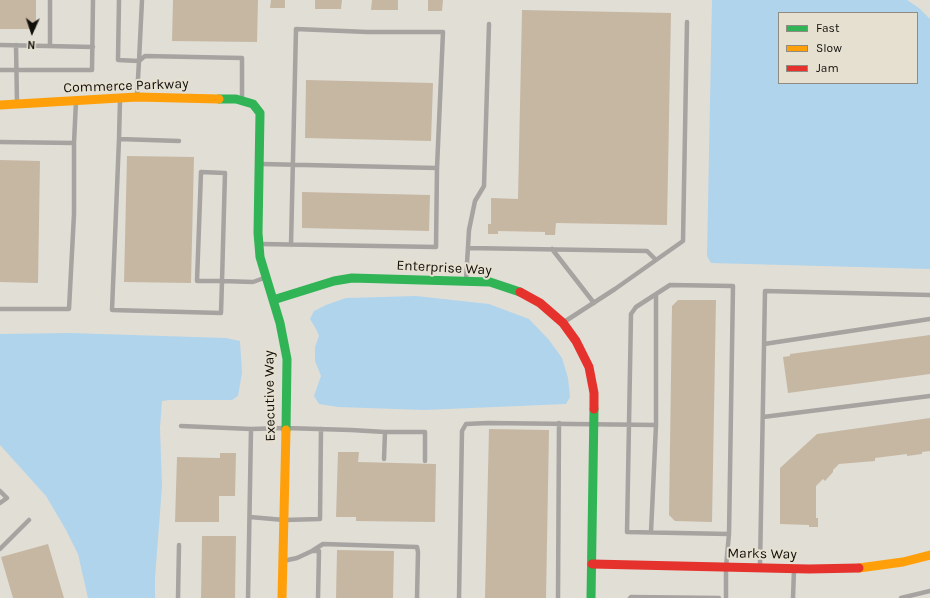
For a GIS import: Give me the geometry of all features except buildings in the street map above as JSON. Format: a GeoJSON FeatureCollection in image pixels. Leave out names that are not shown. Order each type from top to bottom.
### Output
{"type":"FeatureCollection","features":[{"type":"Feature","properties":{"kind":"street","name":"Commerce Parkway"},"geometry":{"type":"LineString","coordinates":[[0,105],[120,98],[236,99],[253,104]]}},
{"type":"Feature","properties":{"kind":"street","name":"Executive Way"},"geometry":{"type":"LineString","coordinates":[[253,104],[260,113],[260,257],[280,323],[286,359],[282,598]]}},
{"type":"Feature","properties":{"kind":"street","name":"Enterprise Way"},"geometry":{"type":"LineString","coordinates":[[273,300],[334,281],[352,278],[466,280],[490,282],[519,292],[540,304],[563,323],[576,342],[589,367],[594,393],[591,598]]}},
{"type":"Feature","properties":{"kind":"street","name":"Marks Way"},"geometry":{"type":"LineString","coordinates":[[592,564],[794,569],[860,568],[903,562],[930,556]]}},
{"type":"Feature","properties":{"kind":"lane"},"geometry":{"type":"LineString","coordinates":[[50,0],[50,45]]}},
{"type":"Feature","properties":{"kind":"lane"},"geometry":{"type":"LineString","coordinates":[[0,70],[92,70],[93,0]]}},
{"type":"Feature","properties":{"kind":"lane"},"geometry":{"type":"LineString","coordinates":[[119,0],[118,60],[138,61],[145,56],[242,58],[242,100]]}},
{"type":"Feature","properties":{"kind":"lane"},"geometry":{"type":"LineString","coordinates":[[137,98],[142,0]]}},
{"type":"Feature","properties":{"kind":"lane"},"geometry":{"type":"LineString","coordinates":[[563,323],[684,241],[687,22]]}},
{"type":"Feature","properties":{"kind":"lane"},"geometry":{"type":"LineString","coordinates":[[466,280],[469,230],[475,201],[484,186],[489,24]]}},
{"type":"Feature","properties":{"kind":"lane"},"geometry":{"type":"LineString","coordinates":[[259,244],[291,245],[436,247],[437,168],[443,32],[367,32],[296,29],[291,245]]}},
{"type":"Feature","properties":{"kind":"lane"},"geometry":{"type":"LineString","coordinates":[[0,45],[93,46]]}},
{"type":"Feature","properties":{"kind":"lane"},"geometry":{"type":"LineString","coordinates":[[16,45],[15,70],[17,105]]}},
{"type":"Feature","properties":{"kind":"lane"},"geometry":{"type":"LineString","coordinates":[[120,98],[112,310],[221,313],[222,281],[225,173],[201,172],[197,281],[222,281],[253,282],[266,278]]}},
{"type":"Feature","properties":{"kind":"lane"},"geometry":{"type":"LineString","coordinates":[[0,309],[69,309],[74,214],[74,143],[76,101]]}},
{"type":"Feature","properties":{"kind":"lane"},"geometry":{"type":"LineString","coordinates":[[119,139],[179,141]]}},
{"type":"Feature","properties":{"kind":"lane"},"geometry":{"type":"LineString","coordinates":[[0,142],[74,143]]}},
{"type":"Feature","properties":{"kind":"lane"},"geometry":{"type":"LineString","coordinates":[[259,164],[437,168]]}},
{"type":"Feature","properties":{"kind":"lane"},"geometry":{"type":"LineString","coordinates":[[468,248],[647,251],[656,260]]}},
{"type":"Feature","properties":{"kind":"lane"},"geometry":{"type":"LineString","coordinates":[[552,249],[594,303]]}},
{"type":"Feature","properties":{"kind":"lane"},"geometry":{"type":"LineString","coordinates":[[726,598],[726,567],[729,534],[733,286],[670,285],[636,307],[631,314],[627,532],[729,534]]}},
{"type":"Feature","properties":{"kind":"lane"},"geometry":{"type":"LineString","coordinates":[[760,568],[765,291],[930,295]]}},
{"type":"Feature","properties":{"kind":"lane"},"geometry":{"type":"LineString","coordinates":[[652,532],[656,425],[656,294]]}},
{"type":"Feature","properties":{"kind":"lane"},"geometry":{"type":"LineString","coordinates":[[764,344],[930,319]]}},
{"type":"Feature","properties":{"kind":"lane"},"geometry":{"type":"LineString","coordinates":[[763,417],[930,396]]}},
{"type":"Feature","properties":{"kind":"lane"},"geometry":{"type":"LineString","coordinates":[[459,598],[462,431],[466,424],[559,423],[656,425]]}},
{"type":"Feature","properties":{"kind":"lane"},"geometry":{"type":"LineString","coordinates":[[558,598],[559,423]]}},
{"type":"Feature","properties":{"kind":"lane"},"geometry":{"type":"LineString","coordinates":[[181,426],[251,429],[285,428],[425,432],[425,461]]}},
{"type":"Feature","properties":{"kind":"lane"},"geometry":{"type":"LineString","coordinates":[[248,598],[251,429]]}},
{"type":"Feature","properties":{"kind":"lane"},"geometry":{"type":"LineString","coordinates":[[250,517],[284,520],[320,519],[321,429]]}},
{"type":"Feature","properties":{"kind":"lane"},"geometry":{"type":"LineString","coordinates":[[384,459],[385,432]]}},
{"type":"Feature","properties":{"kind":"lane"},"geometry":{"type":"LineString","coordinates":[[0,491],[7,498],[0,504]]}},
{"type":"Feature","properties":{"kind":"lane"},"geometry":{"type":"LineString","coordinates":[[0,549],[29,520]]}},
{"type":"Feature","properties":{"kind":"lane"},"geometry":{"type":"LineString","coordinates":[[283,561],[297,558],[323,544],[416,547],[418,552],[417,598]]}},
{"type":"Feature","properties":{"kind":"lane"},"geometry":{"type":"LineString","coordinates":[[178,598],[179,545]]}},
{"type":"Feature","properties":{"kind":"lane"},"geometry":{"type":"LineString","coordinates":[[312,551],[319,551],[318,598]]}},
{"type":"Feature","properties":{"kind":"lane"},"geometry":{"type":"LineString","coordinates":[[793,598],[794,569]]}},
{"type":"Feature","properties":{"kind":"lane"},"geometry":{"type":"LineString","coordinates":[[901,598],[930,591]]}},
{"type":"Feature","properties":{"kind":"lane"},"geometry":{"type":"LineString","coordinates":[[630,598],[719,598]]}},
{"type":"Feature","properties":{"kind":"water"},"geometry":{"type":"Polygon","coordinates":[[[712,0],[907,0],[919,8],[930,19],[930,269],[711,263],[707,256],[712,0]]]}},
{"type":"Feature","properties":{"kind":"water"},"geometry":{"type":"Polygon","coordinates":[[[416,296],[489,304],[529,319],[549,340],[562,358],[568,378],[570,397],[566,404],[424,410],[338,407],[319,404],[314,396],[321,376],[315,361],[315,347],[319,336],[310,319],[314,311],[346,298],[416,296]]]}},
{"type":"Feature","properties":{"kind":"water"},"geometry":{"type":"Polygon","coordinates":[[[70,333],[226,338],[240,341],[242,373],[238,396],[232,400],[162,401],[160,428],[162,486],[155,578],[155,598],[88,598],[78,554],[66,530],[46,496],[0,445],[0,334],[70,333]]]}},
{"type":"Feature","properties":{"kind":"traffic: fast"},"geometry":{"type":"LineString","coordinates":[[219,99],[236,99],[253,104],[260,113],[258,233],[260,257],[280,323],[287,359],[286,430]]}},
{"type":"Feature","properties":{"kind":"traffic: fast"},"geometry":{"type":"LineString","coordinates":[[273,300],[334,281],[352,278],[490,282],[520,292]]}},
{"type":"Feature","properties":{"kind":"traffic: fast"},"geometry":{"type":"LineString","coordinates":[[591,598],[594,409]]}},
{"type":"Feature","properties":{"kind":"traffic: slow"},"geometry":{"type":"LineString","coordinates":[[0,105],[137,97],[219,99]]}},
{"type":"Feature","properties":{"kind":"traffic: slow"},"geometry":{"type":"LineString","coordinates":[[282,598],[286,430]]}},
{"type":"Feature","properties":{"kind":"traffic: slow"},"geometry":{"type":"LineString","coordinates":[[859,568],[903,562],[930,555]]}},
{"type":"Feature","properties":{"kind":"traffic: jam"},"geometry":{"type":"LineString","coordinates":[[520,292],[540,303],[563,323],[576,341],[589,367],[594,393],[594,409]]}},
{"type":"Feature","properties":{"kind":"traffic: jam"},"geometry":{"type":"LineString","coordinates":[[592,564],[809,569],[859,568]]}}]}
